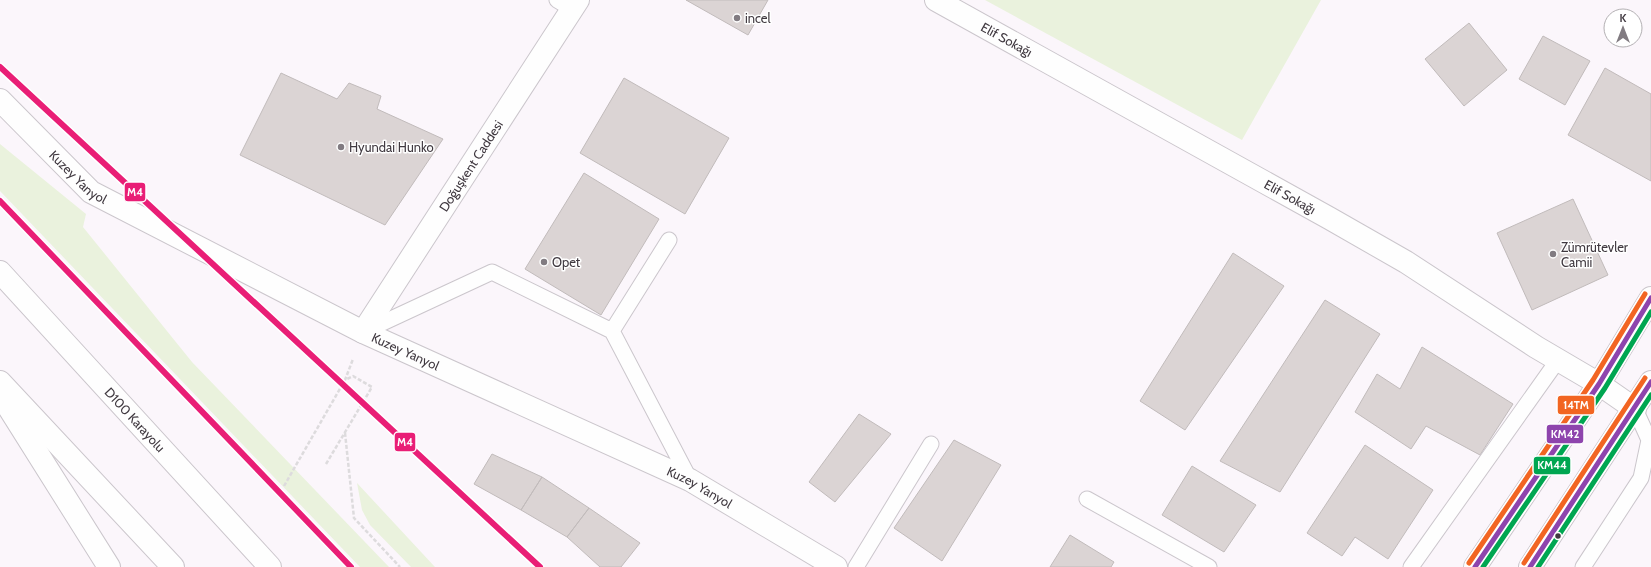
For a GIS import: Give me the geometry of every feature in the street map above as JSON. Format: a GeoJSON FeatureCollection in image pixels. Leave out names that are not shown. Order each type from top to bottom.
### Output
{"type":"FeatureCollection","features":[{"type":"Feature","properties":{"kind":"main road","name":"Elif Sokağı"},"geometry":{"type":"LineString","coordinates":[[936,0],[1406,262],[1558,360],[1599,384],[1634,408]]}},
{"type":"Feature","properties":{"kind":"main road","name":"Doğuşkent Caddesi"},"geometry":{"type":"LineString","coordinates":[[363,332],[569,3]]}},
{"type":"Feature","properties":{"kind":"main road","name":"Kuzey Yanyol"},"geometry":{"type":"LineString","coordinates":[[0,100],[91,192],[363,332],[690,480],[836,567]]}},
{"type":"Feature","properties":{"kind":"main road","name":"D100 Karayolu"},"geometry":{"type":"LineString","coordinates":[[0,272],[270,567]]}},
{"type":"Feature","properties":{"kind":"main road"},"geometry":{"type":"LineString","coordinates":[[1475,567],[1599,384],[1651,298]]}},
{"type":"Feature","properties":{"kind":"main road"},"geometry":{"type":"LineString","coordinates":[[0,382],[173,567]]}},
{"type":"Feature","properties":{"kind":"main road"},"geometry":{"type":"LineString","coordinates":[[1530,567],[1651,382]]}},
{"type":"Feature","properties":{"kind":"main road"},"geometry":{"type":"LineString","coordinates":[[0,394],[109,567]]}},
{"type":"Feature","properties":{"kind":"lane"},"geometry":{"type":"LineString","coordinates":[[612,331],[669,240]]}},
{"type":"Feature","properties":{"kind":"lane"},"geometry":{"type":"LineString","coordinates":[[363,332],[492,272],[612,331],[690,480]]}},
{"type":"Feature","properties":{"kind":"lane"},"geometry":{"type":"LineString","coordinates":[[1411,567],[1558,360]]}},
{"type":"Feature","properties":{"kind":"lane"},"geometry":{"type":"LineString","coordinates":[[1583,567],[1641,478],[1649,440],[1634,408]]}},
{"type":"Feature","properties":{"kind":"lane"},"geometry":{"type":"LineString","coordinates":[[856,567],[931,444]]}},
{"type":"Feature","properties":{"kind":"lane"},"geometry":{"type":"LineString","coordinates":[[1087,499],[1209,567]]}},
{"type":"Feature","properties":{"kind":"path"},"geometry":{"type":"LineString","coordinates":[[284,486],[345,380],[363,332]]}},
{"type":"Feature","properties":{"kind":"path"},"geometry":{"type":"LineString","coordinates":[[326,464],[372,387],[353,376],[345,380]]}},
{"type":"Feature","properties":{"kind":"path"},"geometry":{"type":"LineString","coordinates":[[345,433],[354,518],[400,567]]}},
{"type":"Feature","properties":{"kind":"green space"},"geometry":{"type":"Polygon","coordinates":[[[985,0],[1321,0],[1242,140],[985,0]]]}},
{"type":"Feature","properties":{"kind":"green space"},"geometry":{"type":"Polygon","coordinates":[[[0,144],[86,214],[83,227],[192,362],[389,567],[360,567],[0,191],[0,144]]]}},
{"type":"Feature","properties":{"kind":"green space"},"geometry":{"type":"Polygon","coordinates":[[[357,483],[435,567],[411,567],[370,525],[362,510],[357,483]]]}},
{"type":"Feature","properties":{"kind":"building","name":"incel"},"geometry":{"type":"Polygon","coordinates":[[[686,0],[768,0],[748,35],[686,0]]]}},
{"type":"Feature","properties":{"kind":"building"},"geometry":{"type":"Polygon","coordinates":[[[1469,23],[1507,70],[1464,106],[1425,59],[1469,23]]]}},
{"type":"Feature","properties":{"kind":"building"},"geometry":{"type":"Polygon","coordinates":[[[1543,36],[1590,61],[1565,105],[1519,79],[1543,36]]]}},
{"type":"Feature","properties":{"kind":"building"},"geometry":{"type":"Polygon","coordinates":[[[1605,68],[1651,94],[1651,181],[1568,135],[1605,68]]]}},
{"type":"Feature","properties":{"kind":"building","name":"Hyundai Hunko"},"geometry":{"type":"Polygon","coordinates":[[[281,73],[337,99],[349,83],[381,96],[377,109],[443,139],[385,225],[240,155],[281,73]]]}},
{"type":"Feature","properties":{"kind":"building"},"geometry":{"type":"Polygon","coordinates":[[[624,78],[729,138],[685,214],[580,153],[624,78]]]}},
{"type":"Feature","properties":{"kind":"building"},"geometry":{"type":"Polygon","coordinates":[[[584,173],[659,219],[601,315],[525,269],[584,173]]]}},
{"type":"Feature","properties":{"kind":"building","name":"Zümrütevler Camii"},"geometry":{"type":"Polygon","coordinates":[[[1573,199],[1608,275],[1532,310],[1497,233],[1573,199]]]}},
{"type":"Feature","properties":{"kind":"building"},"geometry":{"type":"Polygon","coordinates":[[[1233,253],[1284,286],[1185,430],[1140,401],[1233,253]]]}},
{"type":"Feature","properties":{"kind":"building"},"geometry":{"type":"Polygon","coordinates":[[[1325,300],[1380,334],[1280,492],[1220,461],[1325,300]]]}},
{"type":"Feature","properties":{"kind":"building"},"geometry":{"type":"Polygon","coordinates":[[[1422,347],[1513,404],[1480,455],[1426,426],[1411,449],[1355,412],[1377,374],[1400,389],[1422,347]]]}},
{"type":"Feature","properties":{"kind":"building"},"geometry":{"type":"Polygon","coordinates":[[[859,414],[891,434],[835,502],[809,482],[859,414]]]}},
{"type":"Feature","properties":{"kind":"building"},"geometry":{"type":"Polygon","coordinates":[[[954,440],[1001,465],[942,561],[894,528],[954,440]]]}},
{"type":"Feature","properties":{"kind":"building"},"geometry":{"type":"Polygon","coordinates":[[[1365,445],[1433,490],[1388,559],[1355,537],[1342,556],[1307,533],[1365,445]]]}},
{"type":"Feature","properties":{"kind":"building"},"geometry":{"type":"Polygon","coordinates":[[[492,454],[542,477],[521,510],[474,484],[492,454]]]}},
{"type":"Feature","properties":{"kind":"building"},"geometry":{"type":"Polygon","coordinates":[[[1192,466],[1256,505],[1224,552],[1162,515],[1192,466]]]}},
{"type":"Feature","properties":{"kind":"building"},"geometry":{"type":"Polygon","coordinates":[[[542,477],[589,508],[567,537],[521,510],[542,477]]]}},
{"type":"Feature","properties":{"kind":"building"},"geometry":{"type":"Polygon","coordinates":[[[589,508],[640,543],[621,567],[600,567],[567,537],[589,508]]]}},
{"type":"Feature","properties":{"kind":"building"},"geometry":{"type":"Polygon","coordinates":[[[1070,535],[1114,562],[1111,567],[1050,567],[1070,535]]]}},
{"type":"Feature","properties":{"kind":"transit line","name":"M4"},"geometry":{"type":"LineString","coordinates":[[0,67],[540,567]]}},
{"type":"Feature","properties":{"kind":"transit line","name":"M4"},"geometry":{"type":"LineString","coordinates":[[0,201],[351,567]]}},
{"type":"Feature","properties":{"kind":"transit line","name":"14TM"},"geometry":{"type":"LineString","coordinates":[[1469,563],[1593,380],[1645,294]]}},
{"type":"Feature","properties":{"kind":"transit line","name":"KM42"},"geometry":{"type":"LineString","coordinates":[[1475,567],[1599,384],[1651,298]]}},
{"type":"Feature","properties":{"kind":"transit line","name":"KM44"},"geometry":{"type":"LineString","coordinates":[[1483,567],[1605,388],[1651,312]]}},
{"type":"Feature","properties":{"kind":"transit line","name":"14TM"},"geometry":{"type":"LineString","coordinates":[[1524,563],[1645,378]]}},
{"type":"Feature","properties":{"kind":"transit line","name":"KM42"},"geometry":{"type":"LineString","coordinates":[[1530,567],[1651,382]]}},
{"type":"Feature","properties":{"kind":"transit line","name":"KM44"},"geometry":{"type":"LineString","coordinates":[[1538,567],[1651,395]]}},
{"type":"Feature","properties":{"kind":"place","name":"incel"},"geometry":{"type":"Point","coordinates":[737,18]}},
{"type":"Feature","properties":{"kind":"place","name":"Hyundai Hunko"},"geometry":{"type":"Point","coordinates":[341,147]}},
{"type":"Feature","properties":{"kind":"place","name":"Zümrütevler Camii"},"geometry":{"type":"Point","coordinates":[1553,254]}},
{"type":"Feature","properties":{"kind":"place","name":"Opet"},"geometry":{"type":"Point","coordinates":[544,262]}}]}
